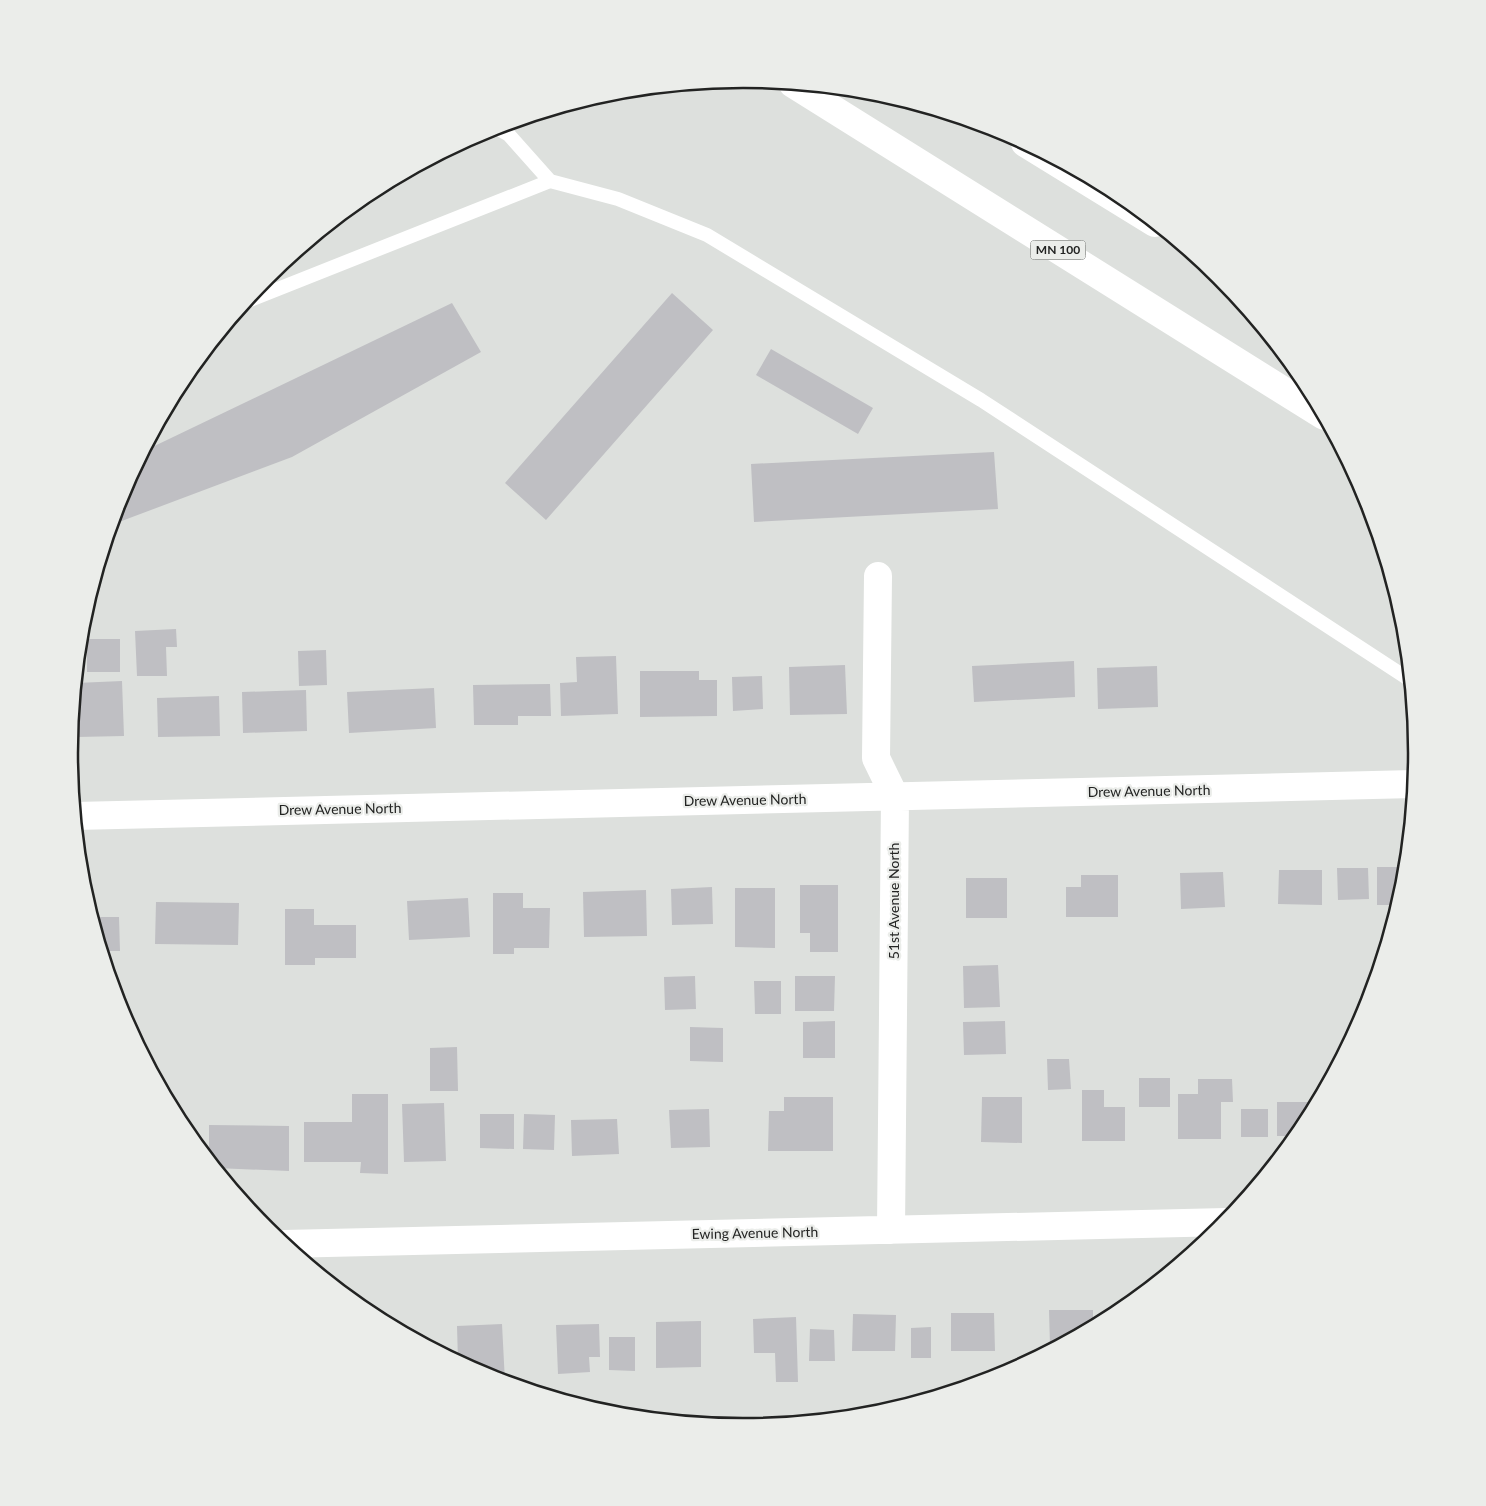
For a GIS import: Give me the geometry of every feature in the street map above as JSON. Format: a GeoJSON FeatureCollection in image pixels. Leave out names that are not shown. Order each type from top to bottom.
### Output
{"type":"FeatureCollection","features":[{"type":"Feature","properties":{"kind":"main road","name":"MN 100"},"geometry":{"type":"LineString","coordinates":[[803,91],[1312,408]]}},
{"type":"Feature","properties":{"kind":"main road","name":"51st Avenue North"},"geometry":{"type":"LineString","coordinates":[[878,576],[876,758],[895,797],[891,1230]]}},
{"type":"Feature","properties":{"kind":"main road","name":"Drew Avenue North"},"geometry":{"type":"LineString","coordinates":[[81,816],[1407,784]]}},
{"type":"Feature","properties":{"kind":"main road","name":"Ewing Avenue North"},"geometry":{"type":"LineString","coordinates":[[294,1244],[1216,1222]]}},
{"type":"Feature","properties":{"kind":"lane"},"geometry":{"type":"LineString","coordinates":[[504,132],[550,181],[618,199],[707,236],[981,400],[1404,676]]}},
{"type":"Feature","properties":{"kind":"lane"},"geometry":{"type":"LineString","coordinates":[[259,297],[550,181]]}},
{"type":"Feature","properties":{"kind":"building"},"geometry":{"type":"Polygon","coordinates":[[[672,293],[713,330],[546,520],[505,483],[672,293]]]}},
{"type":"Feature","properties":{"kind":"building"},"geometry":{"type":"Polygon","coordinates":[[[452,303],[481,352],[292,457],[119,522],[128,498],[153,447],[452,303]]]}},
{"type":"Feature","properties":{"kind":"building"},"geometry":{"type":"Polygon","coordinates":[[[771,349],[873,408],[858,434],[756,375],[771,349]]]}},
{"type":"Feature","properties":{"kind":"building"},"geometry":{"type":"Polygon","coordinates":[[[994,452],[998,509],[754,522],[751,464],[994,452]]]}},
{"type":"Feature","properties":{"kind":"building"},"geometry":{"type":"Polygon","coordinates":[[[176,629],[177,647],[166,647],[167,676],[137,676],[135,631],[176,629]]]}},
{"type":"Feature","properties":{"kind":"building"},"geometry":{"type":"Polygon","coordinates":[[[87,639],[120,639],[120,672],[87,672],[87,639]]]}},
{"type":"Feature","properties":{"kind":"building"},"geometry":{"type":"Polygon","coordinates":[[[326,650],[327,685],[299,686],[298,651],[326,650]]]}},
{"type":"Feature","properties":{"kind":"building"},"geometry":{"type":"Polygon","coordinates":[[[616,656],[618,714],[561,716],[560,683],[577,682],[576,657],[616,656]]]}},
{"type":"Feature","properties":{"kind":"building"},"geometry":{"type":"Polygon","coordinates":[[[1074,661],[1075,697],[974,702],[972,666],[1074,661]]]}},
{"type":"Feature","properties":{"kind":"building"},"geometry":{"type":"Polygon","coordinates":[[[845,665],[847,714],[790,715],[789,667],[845,665]]]}},
{"type":"Feature","properties":{"kind":"building"},"geometry":{"type":"Polygon","coordinates":[[[1157,666],[1158,707],[1098,709],[1097,668],[1157,666]]]}},
{"type":"Feature","properties":{"kind":"building"},"geometry":{"type":"Polygon","coordinates":[[[640,671],[699,671],[699,680],[717,680],[717,716],[640,717],[640,671]]]}},
{"type":"Feature","properties":{"kind":"building"},"geometry":{"type":"Polygon","coordinates":[[[762,676],[763,709],[733,711],[732,677],[762,676]]]}},
{"type":"Feature","properties":{"kind":"building"},"geometry":{"type":"Polygon","coordinates":[[[122,681],[124,736],[78,737],[81,683],[122,681]]]}},
{"type":"Feature","properties":{"kind":"building"},"geometry":{"type":"Polygon","coordinates":[[[550,684],[551,716],[518,716],[518,725],[474,725],[473,685],[550,684]]]}},
{"type":"Feature","properties":{"kind":"building"},"geometry":{"type":"Polygon","coordinates":[[[434,688],[436,728],[349,733],[347,692],[434,688]]]}},
{"type":"Feature","properties":{"kind":"building"},"geometry":{"type":"Polygon","coordinates":[[[306,690],[307,731],[243,733],[242,692],[306,690]]]}},
{"type":"Feature","properties":{"kind":"building"},"geometry":{"type":"Polygon","coordinates":[[[219,696],[220,736],[158,737],[157,698],[219,696]]]}},
{"type":"Feature","properties":{"kind":"building"},"geometry":{"type":"Polygon","coordinates":[[[1377,867],[1399,867],[1391,905],[1377,905],[1377,867]]]}},
{"type":"Feature","properties":{"kind":"building"},"geometry":{"type":"Polygon","coordinates":[[[1337,868],[1368,868],[1369,899],[1338,900],[1337,868]]]}},
{"type":"Feature","properties":{"kind":"building"},"geometry":{"type":"Polygon","coordinates":[[[1279,870],[1322,870],[1322,905],[1278,904],[1279,870]]]}},
{"type":"Feature","properties":{"kind":"building"},"geometry":{"type":"Polygon","coordinates":[[[1223,872],[1225,907],[1181,909],[1180,873],[1223,872]]]}},
{"type":"Feature","properties":{"kind":"building"},"geometry":{"type":"Polygon","coordinates":[[[1081,875],[1118,875],[1118,917],[1066,917],[1066,887],[1081,887],[1081,875]]]}},
{"type":"Feature","properties":{"kind":"building"},"geometry":{"type":"Polygon","coordinates":[[[966,878],[1007,878],[1007,918],[966,918],[966,878]]]}},
{"type":"Feature","properties":{"kind":"building"},"geometry":{"type":"Polygon","coordinates":[[[800,885],[838,885],[838,952],[810,952],[810,933],[800,933],[800,885]]]}},
{"type":"Feature","properties":{"kind":"building"},"geometry":{"type":"Polygon","coordinates":[[[712,887],[713,924],[672,925],[671,889],[712,887]]]}},
{"type":"Feature","properties":{"kind":"building"},"geometry":{"type":"Polygon","coordinates":[[[735,888],[775,888],[775,948],[735,947],[735,888]]]}},
{"type":"Feature","properties":{"kind":"building"},"geometry":{"type":"Polygon","coordinates":[[[646,890],[647,936],[584,937],[583,892],[646,890]]]}},
{"type":"Feature","properties":{"kind":"building"},"geometry":{"type":"Polygon","coordinates":[[[493,893],[523,893],[523,908],[550,908],[549,948],[514,948],[514,954],[493,954],[493,893]]]}},
{"type":"Feature","properties":{"kind":"building"},"geometry":{"type":"Polygon","coordinates":[[[468,898],[470,937],[409,940],[407,901],[468,898]]]}},
{"type":"Feature","properties":{"kind":"building"},"geometry":{"type":"Polygon","coordinates":[[[156,902],[239,903],[238,945],[155,944],[156,902]]]}},
{"type":"Feature","properties":{"kind":"building"},"geometry":{"type":"Polygon","coordinates":[[[285,909],[314,909],[314,925],[356,925],[356,958],[315,958],[315,965],[285,965],[285,909]]]}},
{"type":"Feature","properties":{"kind":"building"},"geometry":{"type":"Polygon","coordinates":[[[98,917],[119,917],[120,951],[108,951],[98,917]]]}},
{"type":"Feature","properties":{"kind":"building"},"geometry":{"type":"Polygon","coordinates":[[[998,965],[1000,1007],[964,1008],[963,966],[998,965]]]}},
{"type":"Feature","properties":{"kind":"building"},"geometry":{"type":"Polygon","coordinates":[[[695,976],[696,1009],[665,1010],[664,977],[695,976]]]}},
{"type":"Feature","properties":{"kind":"building"},"geometry":{"type":"Polygon","coordinates":[[[795,976],[835,976],[834,1011],[795,1011],[795,976]]]}},
{"type":"Feature","properties":{"kind":"building"},"geometry":{"type":"Polygon","coordinates":[[[754,981],[781,981],[781,1014],[755,1014],[754,981]]]}},
{"type":"Feature","properties":{"kind":"building"},"geometry":{"type":"Polygon","coordinates":[[[835,1021],[835,1058],[803,1058],[803,1022],[835,1021]]]}},
{"type":"Feature","properties":{"kind":"building"},"geometry":{"type":"Polygon","coordinates":[[[1005,1021],[1006,1054],[964,1055],[963,1022],[1005,1021]]]}},
{"type":"Feature","properties":{"kind":"building"},"geometry":{"type":"Polygon","coordinates":[[[690,1027],[723,1028],[723,1062],[690,1061],[690,1027]]]}},
{"type":"Feature","properties":{"kind":"building"},"geometry":{"type":"Polygon","coordinates":[[[457,1047],[458,1091],[430,1091],[430,1048],[457,1047]]]}},
{"type":"Feature","properties":{"kind":"building"},"geometry":{"type":"Polygon","coordinates":[[[1047,1059],[1069,1059],[1071,1089],[1048,1090],[1047,1059]]]}},
{"type":"Feature","properties":{"kind":"building"},"geometry":{"type":"Polygon","coordinates":[[[1139,1078],[1170,1078],[1170,1107],[1139,1107],[1139,1078]]]}},
{"type":"Feature","properties":{"kind":"building"},"geometry":{"type":"Polygon","coordinates":[[[1198,1079],[1232,1079],[1233,1102],[1221,1102],[1221,1139],[1178,1139],[1178,1094],[1198,1094],[1198,1079]]]}},
{"type":"Feature","properties":{"kind":"building"},"geometry":{"type":"Polygon","coordinates":[[[1082,1090],[1104,1090],[1104,1107],[1125,1107],[1125,1141],[1082,1141],[1082,1090]]]}},
{"type":"Feature","properties":{"kind":"building"},"geometry":{"type":"Polygon","coordinates":[[[352,1094],[388,1094],[388,1174],[360,1173],[361,1162],[304,1162],[304,1122],[352,1122],[352,1094]]]}},
{"type":"Feature","properties":{"kind":"building"},"geometry":{"type":"Polygon","coordinates":[[[784,1097],[833,1097],[833,1151],[768,1151],[769,1111],[784,1111],[784,1097]]]}},
{"type":"Feature","properties":{"kind":"building"},"geometry":{"type":"Polygon","coordinates":[[[982,1097],[1022,1097],[1022,1143],[981,1142],[982,1097]]]}},
{"type":"Feature","properties":{"kind":"building"},"geometry":{"type":"Polygon","coordinates":[[[1277,1102],[1309,1102],[1287,1136],[1277,1136],[1277,1102]]]}},
{"type":"Feature","properties":{"kind":"building"},"geometry":{"type":"Polygon","coordinates":[[[444,1103],[446,1161],[404,1162],[402,1104],[444,1103]]]}},
{"type":"Feature","properties":{"kind":"building"},"geometry":{"type":"Polygon","coordinates":[[[709,1109],[710,1147],[671,1148],[669,1110],[709,1109]]]}},
{"type":"Feature","properties":{"kind":"building"},"geometry":{"type":"Polygon","coordinates":[[[1241,1109],[1268,1109],[1268,1137],[1241,1137],[1241,1109]]]}},
{"type":"Feature","properties":{"kind":"building"},"geometry":{"type":"Polygon","coordinates":[[[480,1114],[514,1114],[514,1149],[480,1148],[480,1114]]]}},
{"type":"Feature","properties":{"kind":"building"},"geometry":{"type":"Polygon","coordinates":[[[524,1114],[555,1115],[554,1150],[523,1149],[524,1114]]]}},
{"type":"Feature","properties":{"kind":"building"},"geometry":{"type":"Polygon","coordinates":[[[617,1119],[619,1154],[572,1156],[571,1120],[617,1119]]]}},
{"type":"Feature","properties":{"kind":"building"},"geometry":{"type":"Polygon","coordinates":[[[209,1125],[289,1126],[289,1171],[223,1168],[209,1150],[209,1125]]]}},
{"type":"Feature","properties":{"kind":"building"},"geometry":{"type":"Polygon","coordinates":[[[1049,1310],[1093,1310],[1093,1318],[1050,1343],[1049,1310]]]}},
{"type":"Feature","properties":{"kind":"building"},"geometry":{"type":"Polygon","coordinates":[[[951,1313],[994,1313],[995,1351],[951,1351],[951,1313]]]}},
{"type":"Feature","properties":{"kind":"building"},"geometry":{"type":"Polygon","coordinates":[[[853,1314],[896,1315],[895,1351],[852,1351],[853,1314]]]}},
{"type":"Feature","properties":{"kind":"building"},"geometry":{"type":"Polygon","coordinates":[[[796,1317],[798,1382],[776,1382],[775,1353],[754,1353],[753,1319],[796,1317]]]}},
{"type":"Feature","properties":{"kind":"building"},"geometry":{"type":"Polygon","coordinates":[[[701,1321],[701,1367],[656,1368],[656,1322],[701,1321]]]}},
{"type":"Feature","properties":{"kind":"building"},"geometry":{"type":"Polygon","coordinates":[[[502,1324],[505,1374],[458,1354],[457,1326],[502,1324]]]}},
{"type":"Feature","properties":{"kind":"building"},"geometry":{"type":"Polygon","coordinates":[[[599,1324],[600,1357],[589,1357],[590,1372],[558,1374],[556,1325],[599,1324]]]}},
{"type":"Feature","properties":{"kind":"building"},"geometry":{"type":"Polygon","coordinates":[[[931,1327],[931,1358],[911,1358],[911,1328],[931,1327]]]}},
{"type":"Feature","properties":{"kind":"building"},"geometry":{"type":"Polygon","coordinates":[[[810,1329],[834,1330],[835,1361],[809,1361],[810,1329]]]}},
{"type":"Feature","properties":{"kind":"building"},"geometry":{"type":"Polygon","coordinates":[[[609,1337],[635,1337],[635,1371],[609,1370],[609,1337]]]}}]}
